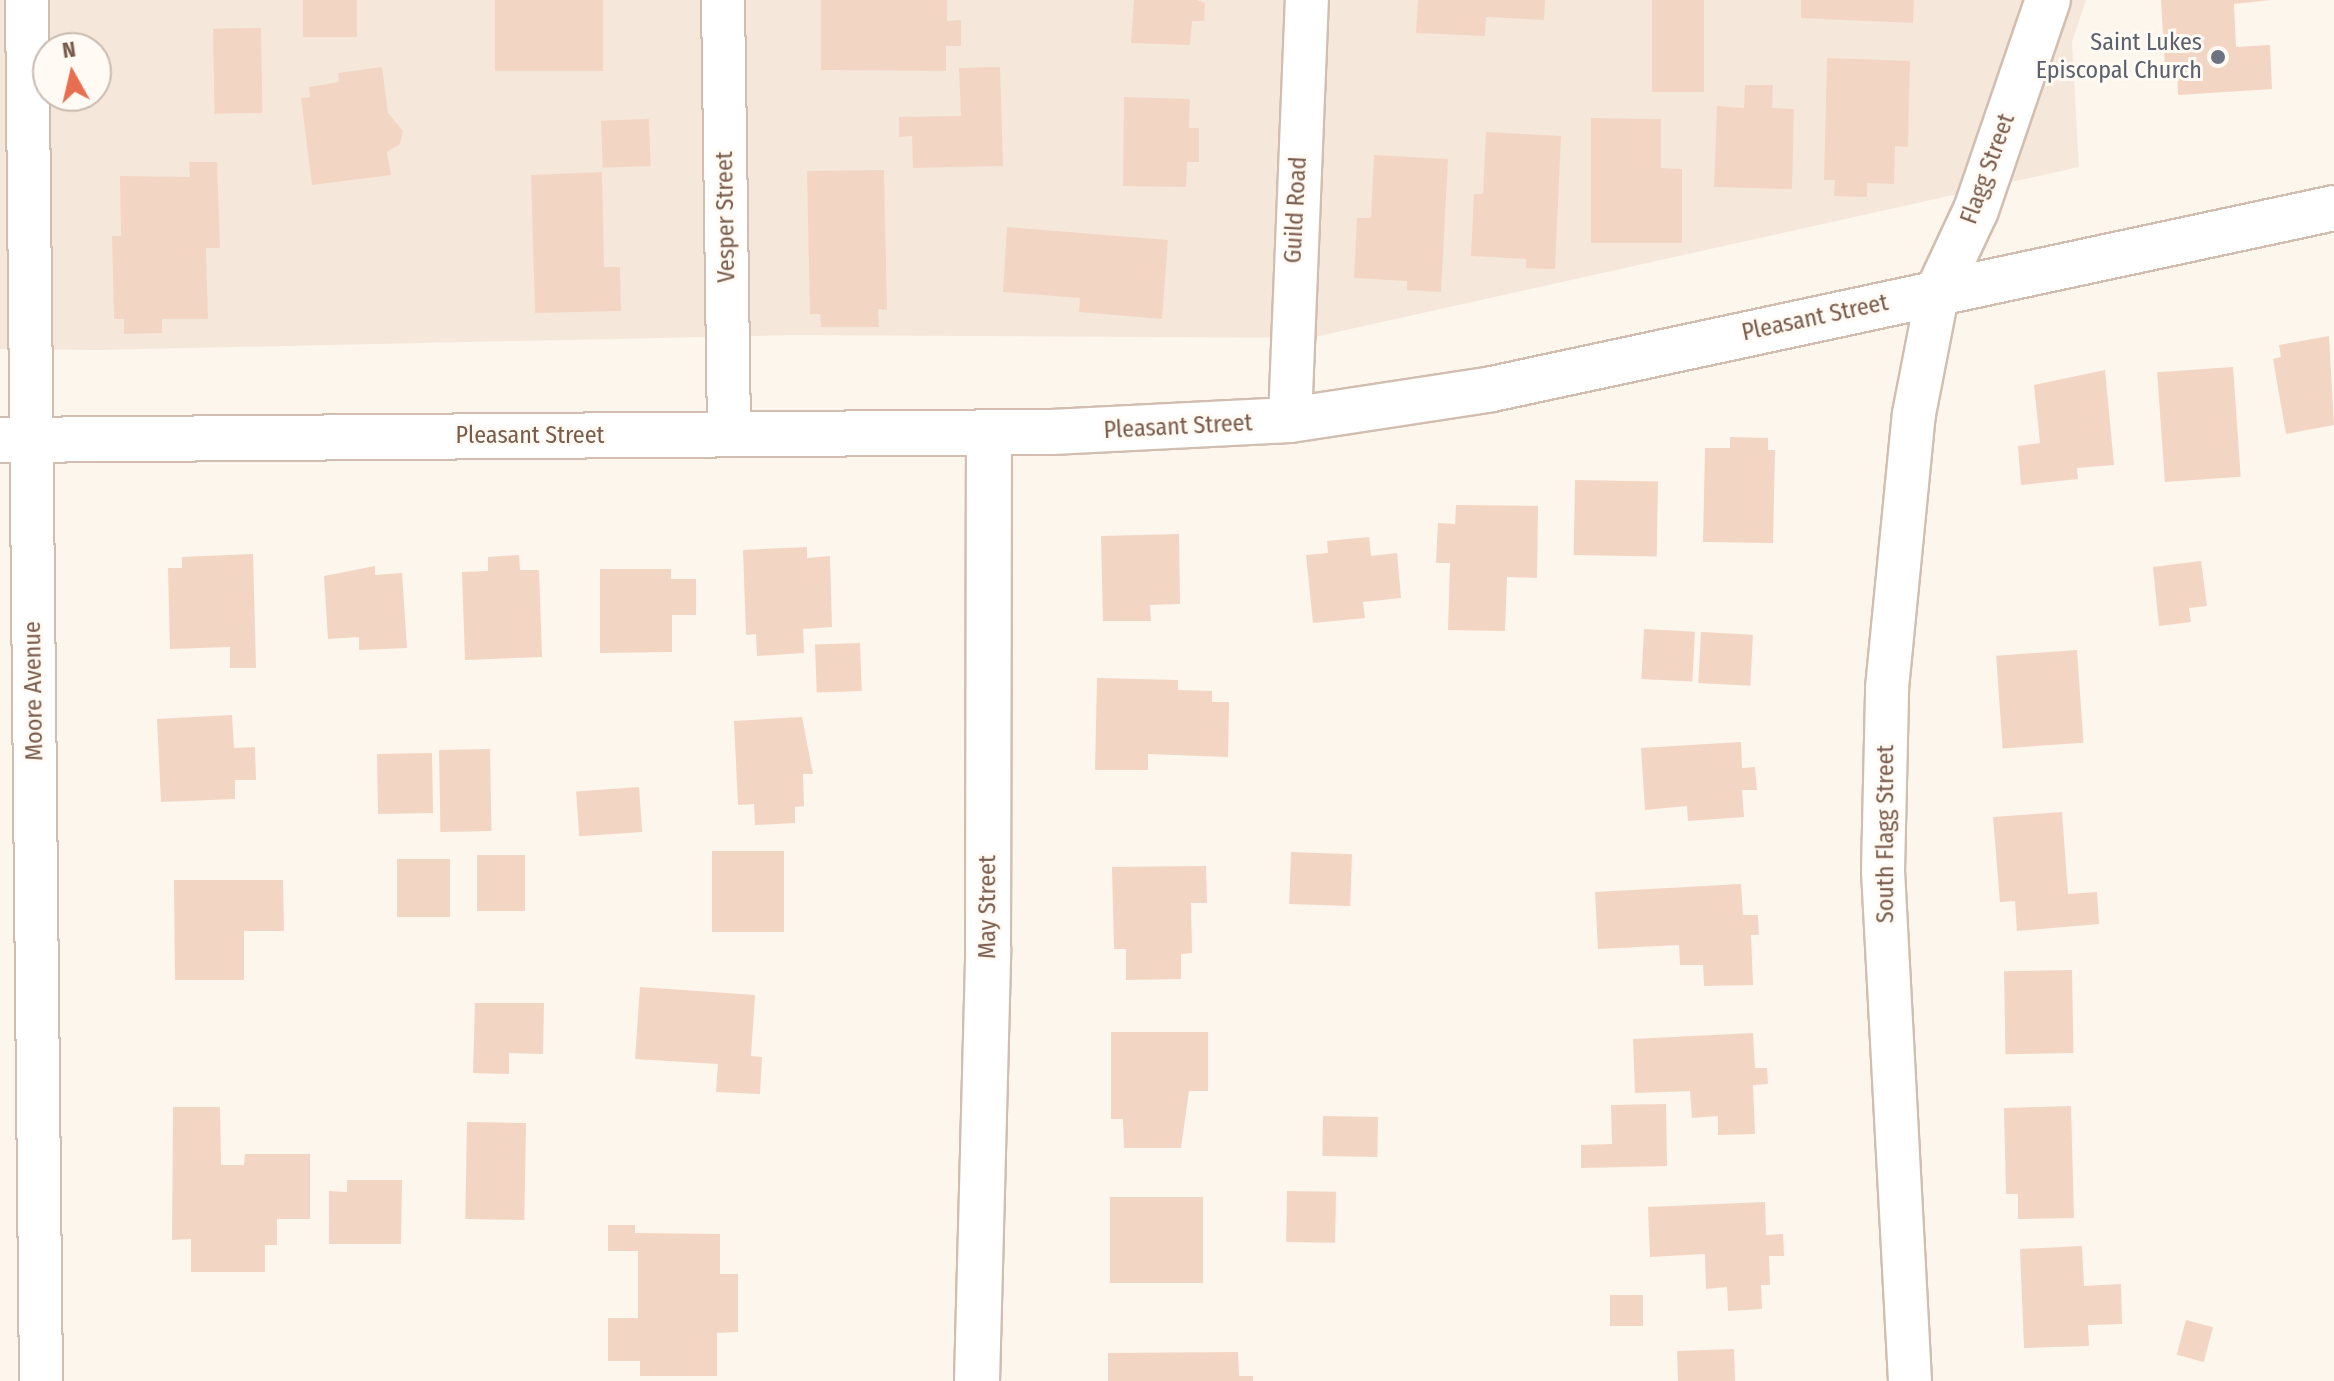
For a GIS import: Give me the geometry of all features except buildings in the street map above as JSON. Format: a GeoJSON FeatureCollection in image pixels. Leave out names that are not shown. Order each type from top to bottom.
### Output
{"type":"FeatureCollection","features":[{"type":"Feature","properties":{"kind":"main road","name":"Flagg Street"},"geometry":{"type":"LineString","coordinates":[[1938,291],[1976,210],[2048,0]]}},
{"type":"Feature","properties":{"kind":"main road","name":"Pleasant Street"},"geometry":{"type":"LineString","coordinates":[[15,440],[989,432],[1290,420],[1492,389],[2334,208]]}},
{"type":"Feature","properties":{"kind":"main road","name":"May Street"},"geometry":{"type":"LineString","coordinates":[[977,1381],[988,948],[989,432]]}},
{"type":"Feature","properties":{"kind":"street","name":"Moore Avenue"},"geometry":{"type":"LineString","coordinates":[[27,0],[15,440],[41,1381]]}},
{"type":"Feature","properties":{"kind":"street","name":"Vesper Street"},"geometry":{"type":"LineString","coordinates":[[723,0],[729,434]]}},
{"type":"Feature","properties":{"kind":"street","name":"Guild Road"},"geometry":{"type":"LineString","coordinates":[[1290,420],[1307,0]]}},
{"type":"Feature","properties":{"kind":"street","name":"South Flagg Street"},"geometry":{"type":"LineString","coordinates":[[1910,1381],[1883,871],[1886,733],[1904,494],[1924,347],[1938,291]]}},
{"type":"Feature","properties":{"kind":"shaded area"},"geometry":{"type":"Polygon","coordinates":[[[0,0],[2086,0],[2072,42],[2079,167],[1310,338],[794,335],[98,350],[0,349],[0,0]]]}},
{"type":"Feature","properties":{"kind":"place","name":"Saint Lukes Episcopal Church"},"geometry":{"type":"Point","coordinates":[2218,57]}}]}
